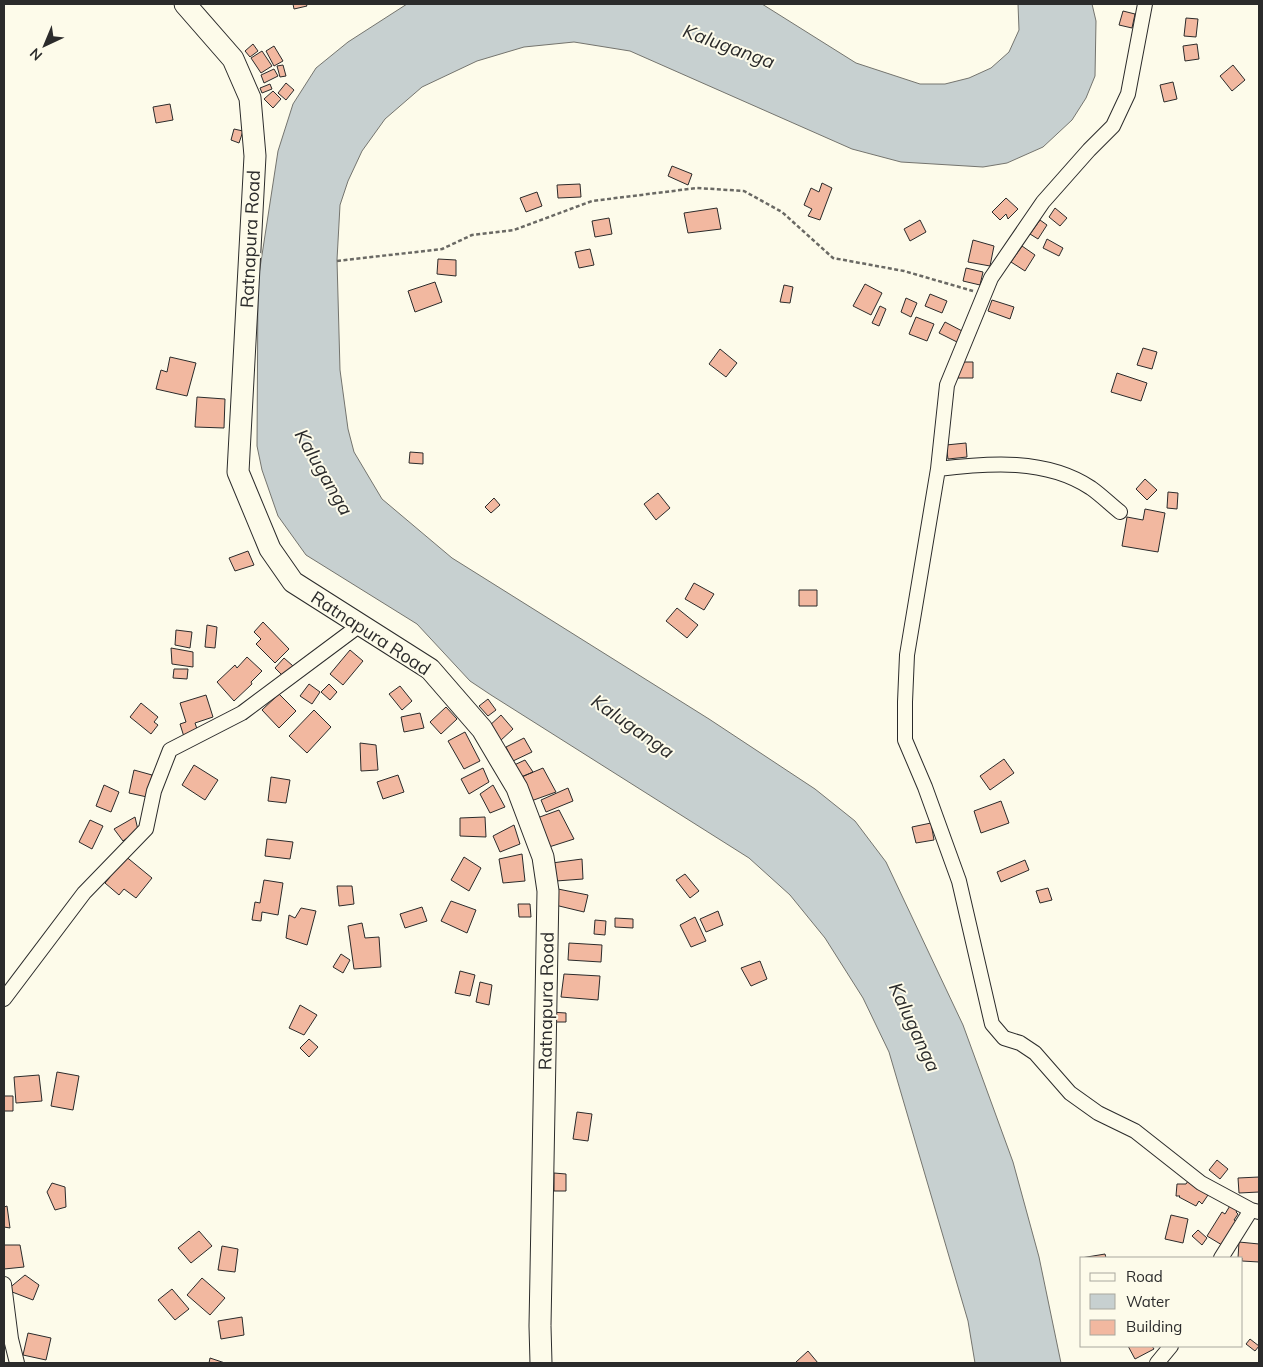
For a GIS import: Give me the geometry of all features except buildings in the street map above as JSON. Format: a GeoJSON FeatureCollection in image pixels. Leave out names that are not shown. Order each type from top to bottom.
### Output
{"type":"FeatureCollection","features":[{"type":"Feature","properties":{"kind":"highway","name":"Ratnapura Road"},"geometry":{"type":"LineString","coordinates":[[185,4],[233,59],[250,98],[255,156],[238,472],[270,549],[293,582],[430,669],[482,729],[516,788],[543,857],[548,891],[540,1326],[541,1363]]}},
{"type":"Feature","properties":{"kind":"street"},"geometry":{"type":"LineString","coordinates":[[1145,4],[1128,94],[1113,126],[1043,202],[991,278],[947,385],[938,469],[907,655],[905,740],[925,787],[959,881],[992,1024],[1004,1038],[1020,1043],[1035,1053],[1070,1093],[1098,1113],[1135,1131],[1201,1183],[1255,1211],[1222,1257]]}},
{"type":"Feature","properties":{"kind":"street"},"geometry":{"type":"LineString","coordinates":[[938,469],[965,466],[1022,465],[1060,472],[1090,488],[1120,512]]}},
{"type":"Feature","properties":{"kind":"street"},"geometry":{"type":"LineString","coordinates":[[4,999],[84,894],[146,829],[154,791],[170,750],[242,713],[360,624]]}},
{"type":"Feature","properties":{"kind":"street"},"geometry":{"type":"LineString","coordinates":[[4,1284],[11,1339],[17,1363]]}},
{"type":"Feature","properties":{"kind":"street"},"geometry":{"type":"LineString","coordinates":[[1157,1363],[1170,1347]]}},
{"type":"Feature","properties":{"kind":"path"},"geometry":{"type":"LineString","coordinates":[[337,260],[442,249],[472,235],[514,230],[592,201],[697,188],[744,191],[782,212],[833,258],[904,271],[984,295]]}},
{"type":"Feature","properties":{"kind":"water","name":"Kaluganga"},"geometry":{"type":"Polygon","coordinates":[[[407,4],[762,4],[856,63],[920,84],[945,84],[969,78],[991,68],[1009,52],[1019,30],[1018,4],[1092,4],[1096,21],[1095,76],[1086,98],[1072,120],[1043,147],[1007,163],[983,167],[901,162],[852,149],[630,51],[574,42],[524,47],[477,61],[422,87],[385,119],[362,151],[348,181],[340,205],[337,260],[340,370],[348,429],[354,452],[382,499],[452,558],[709,719],[815,789],[855,821],[886,862],[963,1025],[1013,1162],[1039,1257],[1061,1363],[975,1363],[968,1321],[889,1052],[863,998],[825,938],[790,895],[749,858],[470,681],[417,624],[306,555],[278,516],[262,470],[257,446],[258,281],[278,151],[293,104],[316,68],[348,42],[407,4]]]}}]}
